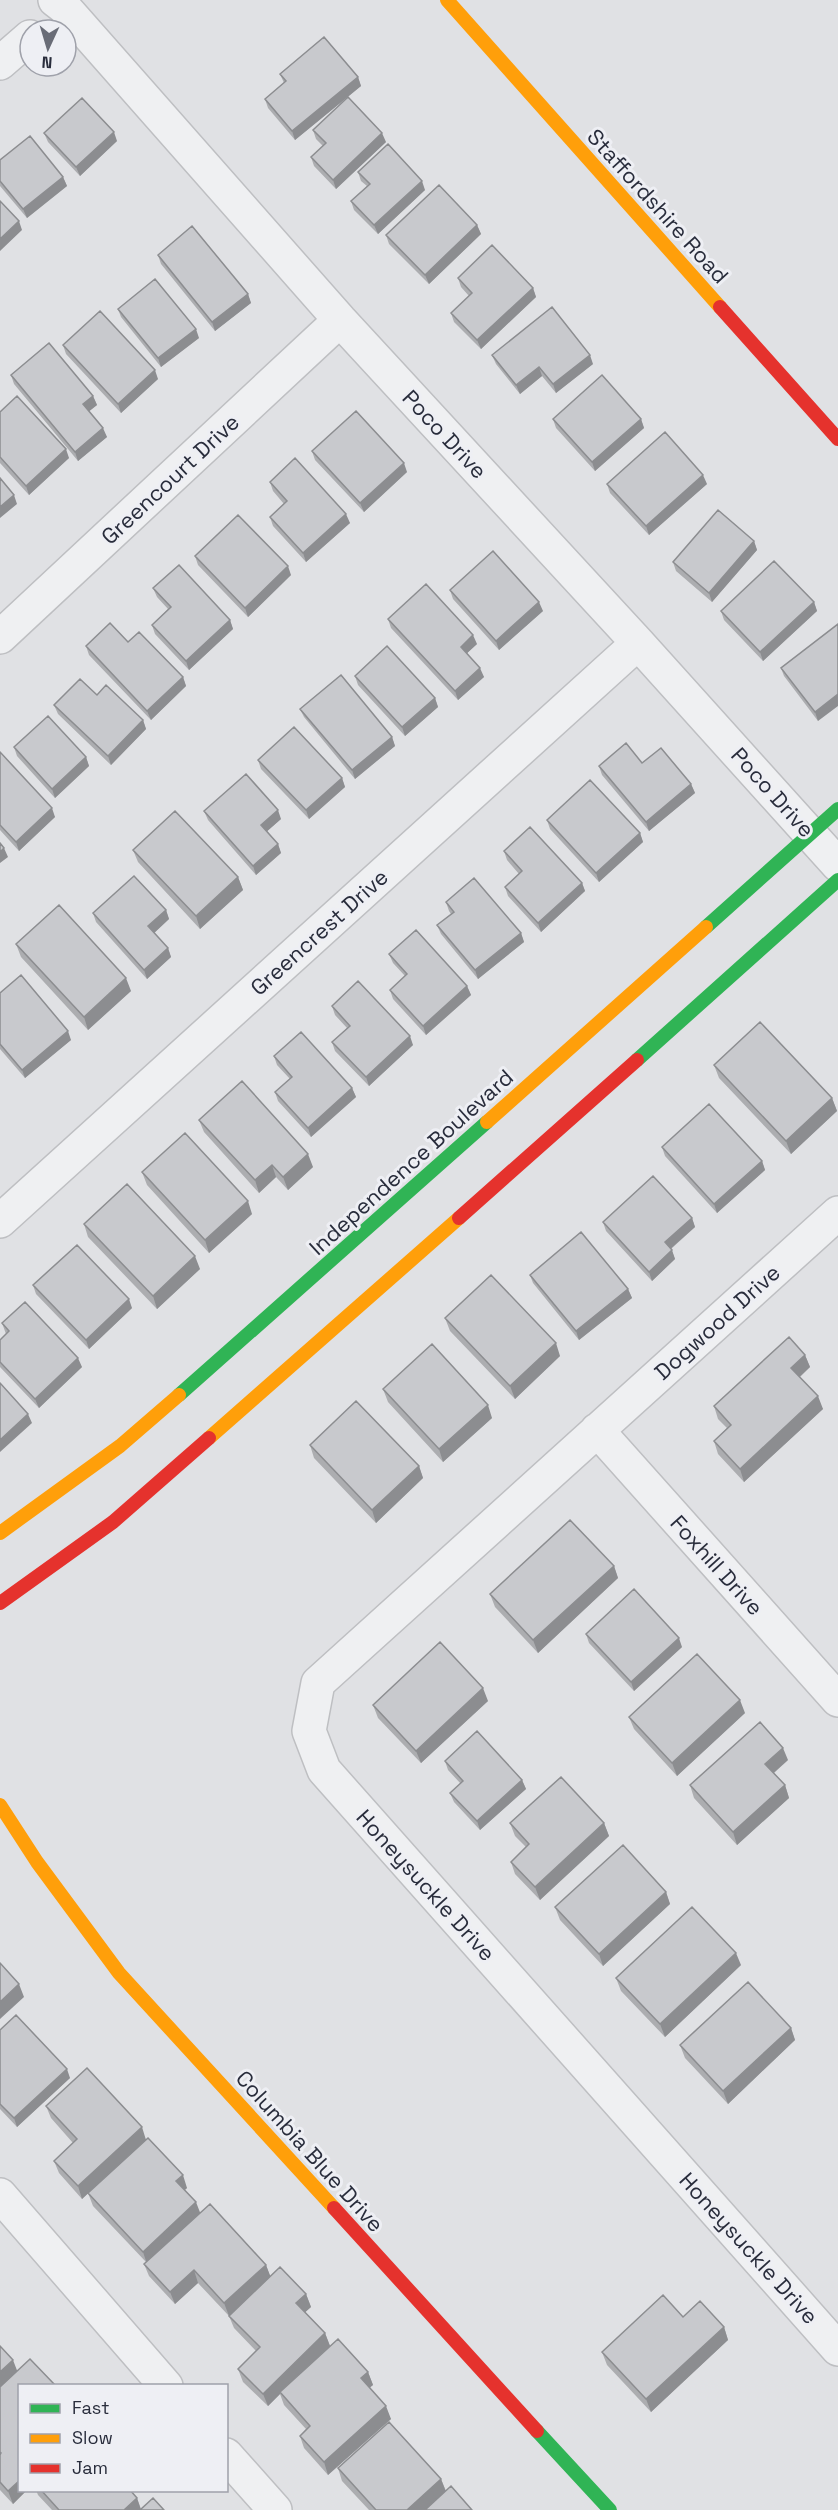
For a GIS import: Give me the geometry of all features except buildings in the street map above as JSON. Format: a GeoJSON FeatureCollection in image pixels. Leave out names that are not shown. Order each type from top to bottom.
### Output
{"type":"FeatureCollection","features":[{"type":"Feature","properties":{"kind":"main road","name":"Staffordshire Road"},"geometry":{"type":"LineString","coordinates":[[447,0],[838,439]]}},
{"type":"Feature","properties":{"kind":"main road","name":"Independence Boulevard"},"geometry":{"type":"LineString","coordinates":[[0,1533],[120,1446],[365,1238],[838,809]]}},
{"type":"Feature","properties":{"kind":"main road"},"geometry":{"type":"LineString","coordinates":[[0,1603],[113,1522],[392,1270],[838,879]]}},
{"type":"Feature","properties":{"kind":"main road","name":"Columbia Blue Drive"},"geometry":{"type":"LineString","coordinates":[[0,1805],[37,1862],[119,1973],[610,2510]]}},
{"type":"Feature","properties":{"kind":"street"},"geometry":{"type":"LineString","coordinates":[[48,18],[60,4]]}},
{"type":"Feature","properties":{"kind":"street","name":"Poco Drive"},"geometry":{"type":"LineString","coordinates":[[60,4],[340,321],[638,643],[838,865]]}},
{"type":"Feature","properties":{"kind":"street"},"geometry":{"type":"LineString","coordinates":[[0,63],[18,47]]}},
{"type":"Feature","properties":{"kind":"street","name":"Greencourt Drive"},"geometry":{"type":"LineString","coordinates":[[0,637],[340,321]]}},
{"type":"Feature","properties":{"kind":"street","name":"Greencrest Drive"},"geometry":{"type":"LineString","coordinates":[[0,1221],[638,643]]}},
{"type":"Feature","properties":{"kind":"street","name":"Dogwood Drive"},"geometry":{"type":"LineString","coordinates":[[597,1430],[838,1213]]}},
{"type":"Feature","properties":{"kind":"street","name":"Foxhill Drive"},"geometry":{"type":"LineString","coordinates":[[597,1430],[838,1700]]}},
{"type":"Feature","properties":{"kind":"street","name":"Honeysuckle Drive"},"geometry":{"type":"LineString","coordinates":[[597,1430],[318,1683],[309,1731],[324,1770],[838,2349]]}},
{"type":"Feature","properties":{"kind":"street"},"geometry":{"type":"LineString","coordinates":[[0,2195],[165,2384]]}},
{"type":"Feature","properties":{"kind":"street"},"geometry":{"type":"LineString","coordinates":[[228,2457],[275,2510]]}},
{"type":"Feature","properties":{"kind":"traffic: fast"},"geometry":{"type":"LineString","coordinates":[[706,927],[838,809]]}},
{"type":"Feature","properties":{"kind":"traffic: fast"},"geometry":{"type":"LineString","coordinates":[[637,1060],[838,880]]}},
{"type":"Feature","properties":{"kind":"traffic: fast"},"geometry":{"type":"LineString","coordinates":[[179,1395],[487,1122]]}},
{"type":"Feature","properties":{"kind":"traffic: fast"},"geometry":{"type":"LineString","coordinates":[[537,2431],[610,2510]]}},
{"type":"Feature","properties":{"kind":"traffic: slow"},"geometry":{"type":"LineString","coordinates":[[447,0],[720,307]]}},
{"type":"Feature","properties":{"kind":"traffic: slow"},"geometry":{"type":"LineString","coordinates":[[487,1122],[706,927]]}},
{"type":"Feature","properties":{"kind":"traffic: slow"},"geometry":{"type":"LineString","coordinates":[[209,1438],[459,1218]]}},
{"type":"Feature","properties":{"kind":"traffic: slow"},"geometry":{"type":"LineString","coordinates":[[0,1533],[120,1446],[179,1395]]}},
{"type":"Feature","properties":{"kind":"traffic: slow"},"geometry":{"type":"LineString","coordinates":[[0,1805],[37,1862],[119,1973],[334,2208]]}},
{"type":"Feature","properties":{"kind":"traffic: jam"},"geometry":{"type":"LineString","coordinates":[[720,307],[838,439]]}},
{"type":"Feature","properties":{"kind":"traffic: jam"},"geometry":{"type":"LineString","coordinates":[[459,1218],[637,1060]]}},
{"type":"Feature","properties":{"kind":"traffic: jam"},"geometry":{"type":"LineString","coordinates":[[0,1603],[113,1522],[209,1438]]}},
{"type":"Feature","properties":{"kind":"traffic: jam"},"geometry":{"type":"LineString","coordinates":[[334,2208],[537,2431]]}}]}
